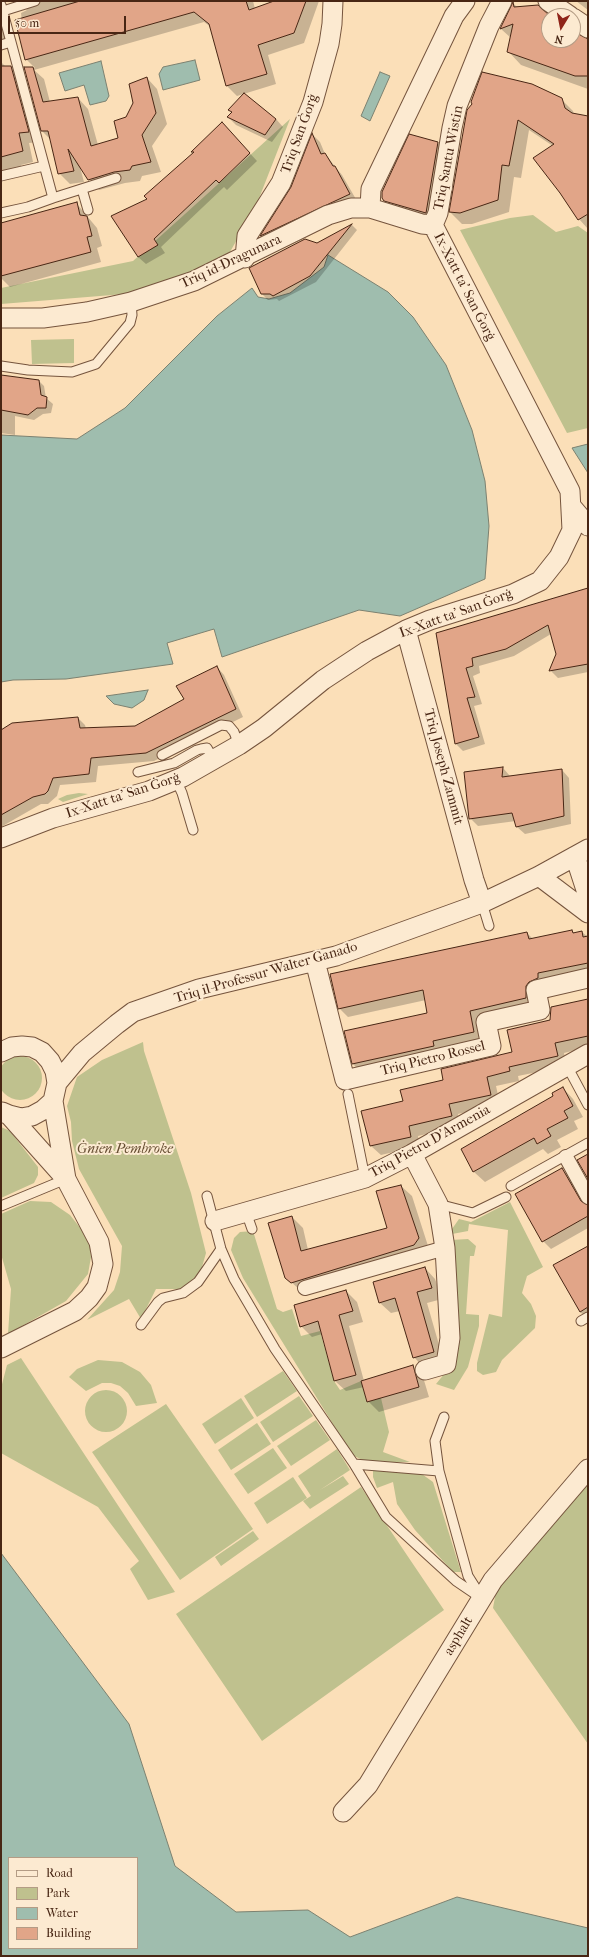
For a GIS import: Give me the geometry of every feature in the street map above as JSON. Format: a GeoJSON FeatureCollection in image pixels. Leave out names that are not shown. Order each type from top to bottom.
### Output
{"type":"FeatureCollection","features":[{"type":"Feature","properties":{"kind":"street","name":"Triq San Ġorġ"},"geometry":{"type":"LineString","coordinates":[[245,258],[247,236],[281,183],[313,102],[329,44],[333,1]]}},
{"type":"Feature","properties":{"kind":"street"},"geometry":{"type":"LineString","coordinates":[[370,208],[371,189],[454,16],[466,1]]}},
{"type":"Feature","properties":{"kind":"street","name":"Triq Santu Wistin"},"geometry":{"type":"LineString","coordinates":[[433,225],[438,213],[457,106],[488,26],[502,1]]}},
{"type":"Feature","properties":{"kind":"street"},"geometry":{"type":"LineString","coordinates":[[548,1],[558,8]]}},
{"type":"Feature","properties":{"kind":"street","name":"Triq id-Dragunara"},"geometry":{"type":"LineString","coordinates":[[1,318],[43,318],[80,313],[131,302],[194,281],[245,258],[341,210],[351,208],[370,208],[417,223],[433,225]]}},
{"type":"Feature","properties":{"kind":"street","name":"Ix-Xatt ta' San Ġorġ"},"geometry":{"type":"LineString","coordinates":[[1,838],[53,818],[149,791],[176,780],[239,745],[264,728],[323,680],[367,651],[406,630],[430,620],[513,594],[540,581],[560,557],[572,530],[570,491],[433,225]]}},
{"type":"Feature","properties":{"kind":"street"},"geometry":{"type":"LineString","coordinates":[[571,506],[588,526]]}},
{"type":"Feature","properties":{"kind":"street","name":"Triq Joseph Zammit"},"geometry":{"type":"LineString","coordinates":[[406,630],[474,880],[482,903]]}},
{"type":"Feature","properties":{"kind":"street","name":"Triq il-Professur Walter Ganado"},"geometry":{"type":"LineString","coordinates":[[57,1083],[82,1053],[133,1012],[199,989],[336,956],[482,903],[539,876],[582,853],[588,896]]}},
{"type":"Feature","properties":{"kind":"street"},"geometry":{"type":"LineString","coordinates":[[539,876],[588,912]]}},
{"type":"Feature","properties":{"kind":"street","name":"Triq Pietro Rossel"},"geometry":{"type":"LineString","coordinates":[[315,960],[345,1080],[491,1046],[486,1022],[540,1010],[536,990],[588,978]]}},
{"type":"Feature","properties":{"kind":"street","name":"Triq il-Professur Walter Ganado"},"geometry":{"type":"LineString","coordinates":[[1,1052],[12,1047],[22,1046],[32,1047],[42,1052],[56,1071],[57,1083],[53,1101]]}},
{"type":"Feature","properties":{"kind":"street","name":"Triq Pietru D'Armenia"},"geometry":{"type":"LineString","coordinates":[[215,1221],[249,1220],[365,1178],[412,1154],[588,1054]]}},
{"type":"Feature","properties":{"kind":"street"},"geometry":{"type":"LineString","coordinates":[[5,1113],[21,1118],[32,1116],[43,1110],[53,1101]]}},
{"type":"Feature","properties":{"kind":"street"},"geometry":{"type":"LineString","coordinates":[[53,1101],[66,1179]]}},
{"type":"Feature","properties":{"kind":"street"},"geometry":{"type":"LineString","coordinates":[[1,1348],[75,1311],[89,1298],[97,1287],[103,1264],[99,1242],[66,1179],[5,1113]]}},
{"type":"Feature","properties":{"kind":"street"},"geometry":{"type":"LineString","coordinates":[[412,1154],[438,1204],[445,1248],[450,1338],[446,1364],[425,1370]]}},
{"type":"Feature","properties":{"kind":"street"},"geometry":{"type":"LineString","coordinates":[[566,1156],[588,1197]]}},
{"type":"Feature","properties":{"kind":"street"},"geometry":{"type":"LineString","coordinates":[[305,1288],[445,1248]]}},
{"type":"Feature","properties":{"kind":"street","name":"asphalt"},"geometry":{"type":"LineString","coordinates":[[343,1812],[368,1785],[493,1580],[588,1469]]}},
{"type":"Feature","properties":{"kind":"lane"},"geometry":{"type":"LineString","coordinates":[[34,1],[2,8],[53,198]]}},
{"type":"Feature","properties":{"kind":"lane"},"geometry":{"type":"LineString","coordinates":[[1,45],[11,42]]}},
{"type":"Feature","properties":{"kind":"lane"},"geometry":{"type":"LineString","coordinates":[[1,176],[44,166]]}},
{"type":"Feature","properties":{"kind":"lane"},"geometry":{"type":"LineString","coordinates":[[1,213],[28,207],[116,178]]}},
{"type":"Feature","properties":{"kind":"lane"},"geometry":{"type":"LineString","coordinates":[[82,189],[88,210]]}},
{"type":"Feature","properties":{"kind":"lane"},"geometry":{"type":"LineString","coordinates":[[1,366],[28,370],[72,372],[96,364],[130,323],[132,315],[131,302]]}},
{"type":"Feature","properties":{"kind":"lane"},"geometry":{"type":"LineString","coordinates":[[162,755],[221,725],[229,726],[234,732],[239,745]]}},
{"type":"Feature","properties":{"kind":"lane"},"geometry":{"type":"LineString","coordinates":[[138,772],[174,762],[196,750],[207,748],[214,760]]}},
{"type":"Feature","properties":{"kind":"lane"},"geometry":{"type":"LineString","coordinates":[[176,780],[182,793],[193,830]]}},
{"type":"Feature","properties":{"kind":"lane"},"geometry":{"type":"LineString","coordinates":[[482,903],[489,926]]}},
{"type":"Feature","properties":{"kind":"lane"},"geometry":{"type":"LineString","coordinates":[[567,1066],[588,1105]]}},
{"type":"Feature","properties":{"kind":"lane"},"geometry":{"type":"LineString","coordinates":[[348,1094],[365,1178]]}},
{"type":"Feature","properties":{"kind":"lane"},"geometry":{"type":"LineString","coordinates":[[511,1186],[566,1156],[588,1142]]}},
{"type":"Feature","properties":{"kind":"lane"},"geometry":{"type":"LineString","coordinates":[[1,1206],[66,1179]]}},
{"type":"Feature","properties":{"kind":"lane"},"geometry":{"type":"LineString","coordinates":[[207,1196],[215,1221],[221,1249],[234,1279],[275,1349],[354,1464],[386,1517],[456,1581],[481,1598]]}},
{"type":"Feature","properties":{"kind":"lane"},"geometry":{"type":"LineString","coordinates":[[438,1204],[473,1213],[506,1197]]}},
{"type":"Feature","properties":{"kind":"lane"},"geometry":{"type":"LineString","coordinates":[[141,1325],[158,1302],[163,1298],[183,1293],[198,1282],[221,1249]]}},
{"type":"Feature","properties":{"kind":"lane"},"geometry":{"type":"LineString","coordinates":[[444,1417],[435,1441],[439,1471],[468,1576],[481,1598]]}},
{"type":"Feature","properties":{"kind":"lane"},"geometry":{"type":"LineString","coordinates":[[354,1464],[439,1471]]}},
{"type":"Feature","properties":{"kind":"green space"},"geometry":{"type":"Polygon","coordinates":[[[290,119],[256,206],[226,259],[137,293],[1,304],[1,288],[133,261],[290,119]]]}},
{"type":"Feature","properties":{"kind":"green space"},"geometry":{"type":"Polygon","coordinates":[[[533,215],[556,232],[578,226],[588,233],[588,428],[567,433],[460,230],[510,218],[533,215]]]}},
{"type":"Feature","properties":{"kind":"green space"},"geometry":{"type":"Polygon","coordinates":[[[74,339],[74,363],[32,364],[31,340],[74,339]]]}},
{"type":"Feature","properties":{"kind":"green space"},"geometry":{"type":"Polygon","coordinates":[[[79,793],[88,794],[63,802],[58,799],[67,795],[79,793]]]}},
{"type":"Feature","properties":{"kind":"green space","name":"Ġnien Pembroke"},"geometry":{"type":"Polygon","coordinates":[[[143,1042],[144,1051],[191,1193],[206,1253],[200,1274],[184,1289],[156,1289],[141,1319],[129,1299],[87,1320],[114,1290],[120,1272],[122,1246],[79,1169],[72,1141],[71,1122],[67,1106],[77,1077],[102,1060],[143,1042]]]}},
{"type":"Feature","properties":{"kind":"green space"},"geometry":{"type":"Polygon","coordinates":[[[20,1056],[32,1060],[38,1066],[42,1078],[38,1090],[32,1096],[20,1100],[8,1096],[2,1090],[-1,1082],[-1,1074],[2,1066],[8,1060],[20,1056]]]}},
{"type":"Feature","properties":{"kind":"green space"},"geometry":{"type":"Polygon","coordinates":[[[1,1127],[10,1131],[38,1167],[38,1175],[34,1183],[1,1198],[1,1127]]]}},
{"type":"Feature","properties":{"kind":"green space"},"geometry":{"type":"Polygon","coordinates":[[[30,1201],[51,1202],[70,1215],[89,1239],[91,1257],[88,1274],[66,1301],[8,1334],[11,1289],[1,1254],[1,1214],[30,1201]]]}},
{"type":"Feature","properties":{"kind":"green space"},"geometry":{"type":"Polygon","coordinates":[[[510,1202],[543,1267],[527,1276],[522,1293],[531,1304],[536,1316],[535,1328],[502,1360],[496,1372],[483,1375],[477,1371],[477,1363],[489,1314],[502,1317],[508,1230],[469,1224],[468,1231],[452,1234],[452,1229],[459,1219],[471,1222],[510,1202]]]}},
{"type":"Feature","properties":{"kind":"green space"},"geometry":{"type":"Polygon","coordinates":[[[253,1231],[277,1309],[283,1312],[292,1309],[301,1336],[320,1331],[334,1381],[340,1390],[361,1381],[367,1402],[381,1398],[389,1432],[383,1452],[410,1462],[367,1462],[352,1455],[243,1278],[231,1250],[234,1238],[240,1232],[253,1231]]]}},
{"type":"Feature","properties":{"kind":"green space"},"geometry":{"type":"Polygon","coordinates":[[[468,1239],[476,1246],[474,1256],[470,1256],[466,1314],[479,1315],[479,1326],[468,1367],[454,1390],[436,1384],[454,1362],[459,1314],[451,1240],[468,1239]]]}},
{"type":"Feature","properties":{"kind":"green space"},"geometry":{"type":"Polygon","coordinates":[[[21,1358],[175,1592],[148,1600],[130,1569],[139,1561],[98,1507],[1,1453],[1,1388],[7,1365],[21,1358]]]}},
{"type":"Feature","properties":{"kind":"green space"},"geometry":{"type":"Polygon","coordinates":[[[98,1360],[122,1362],[140,1372],[151,1385],[157,1403],[136,1406],[128,1393],[120,1386],[111,1383],[102,1383],[86,1391],[69,1377],[77,1369],[98,1360]]]}},
{"type":"Feature","properties":{"kind":"green space"},"geometry":{"type":"Polygon","coordinates":[[[283,1371],[297,1391],[257,1417],[244,1396],[283,1371]]]}},
{"type":"Feature","properties":{"kind":"green space"},"geometry":{"type":"Polygon","coordinates":[[[106,1390],[121,1396],[127,1411],[121,1426],[106,1432],[91,1426],[85,1411],[91,1396],[106,1390]]]}},
{"type":"Feature","properties":{"kind":"green space"},"geometry":{"type":"Polygon","coordinates":[[[299,1396],[313,1416],[273,1442],[260,1422],[299,1396]]]}},
{"type":"Feature","properties":{"kind":"green space"},"geometry":{"type":"Polygon","coordinates":[[[241,1398],[254,1418],[215,1444],[202,1424],[241,1398]]]}},
{"type":"Feature","properties":{"kind":"green space"},"geometry":{"type":"Polygon","coordinates":[[[166,1404],[253,1529],[180,1580],[92,1452],[166,1404]]]}},
{"type":"Feature","properties":{"kind":"green space"},"geometry":{"type":"Polygon","coordinates":[[[316,1420],[330,1440],[291,1466],[277,1446],[316,1420]]]}},
{"type":"Feature","properties":{"kind":"green space"},"geometry":{"type":"Polygon","coordinates":[[[257,1423],[271,1444],[231,1470],[218,1450],[257,1423]]]}},
{"type":"Feature","properties":{"kind":"green space"},"geometry":{"type":"Polygon","coordinates":[[[273,1448],[287,1468],[248,1494],[234,1474],[273,1448]]]}},
{"type":"Feature","properties":{"kind":"green space"},"geometry":{"type":"Polygon","coordinates":[[[337,1449],[350,1470],[320,1490],[343,1476],[349,1484],[310,1509],[303,1501],[311,1496],[298,1476],[337,1449]]]}},
{"type":"Feature","properties":{"kind":"green space"},"geometry":{"type":"Polygon","coordinates":[[[373,1468],[419,1472],[433,1482],[461,1572],[453,1572],[415,1530],[397,1504],[393,1482],[377,1488],[373,1477],[373,1468]]]}},
{"type":"Feature","properties":{"kind":"green space"},"geometry":{"type":"Polygon","coordinates":[[[293,1477],[307,1498],[267,1524],[254,1503],[293,1477]]]}},
{"type":"Feature","properties":{"kind":"green space"},"geometry":{"type":"Polygon","coordinates":[[[588,1477],[588,1744],[493,1608],[497,1586],[588,1477]]]}},
{"type":"Feature","properties":{"kind":"green space"},"geometry":{"type":"Polygon","coordinates":[[[361,1487],[444,1610],[262,1741],[176,1614],[361,1487]]]}},
{"type":"Feature","properties":{"kind":"green space"},"geometry":{"type":"Polygon","coordinates":[[[253,1531],[259,1539],[221,1566],[215,1557],[253,1531]]]}},
{"type":"Feature","properties":{"kind":"water"},"geometry":{"type":"Polygon","coordinates":[[[195,60],[200,80],[163,90],[159,74],[163,67],[195,60]]]}},
{"type":"Feature","properties":{"kind":"water"},"geometry":{"type":"Polygon","coordinates":[[[101,61],[109,96],[106,101],[90,105],[84,85],[65,91],[59,73],[101,61]]]}},
{"type":"Feature","properties":{"kind":"water"},"geometry":{"type":"Polygon","coordinates":[[[380,72],[390,76],[370,121],[361,116],[380,72]]]}},
{"type":"Feature","properties":{"kind":"water"},"geometry":{"type":"Polygon","coordinates":[[[328,255],[388,292],[413,317],[446,365],[472,430],[485,481],[489,526],[485,579],[400,616],[359,610],[222,657],[214,629],[167,643],[173,664],[66,679],[13,680],[1,682],[1,435],[77,439],[125,408],[217,316],[252,288],[258,297],[269,299],[290,293],[324,267],[328,255]]]}},
{"type":"Feature","properties":{"kind":"water"},"geometry":{"type":"Polygon","coordinates":[[[588,444],[588,473],[572,448],[588,444]]]}},
{"type":"Feature","properties":{"kind":"water"},"geometry":{"type":"Polygon","coordinates":[[[148,690],[144,700],[132,708],[114,704],[106,696],[148,690]]]}},
{"type":"Feature","properties":{"kind":"water"},"geometry":{"type":"Polygon","coordinates":[[[1,1553],[129,1724],[175,1866],[236,1912],[308,1910],[350,1937],[457,1897],[588,1928],[588,1956],[1,1956],[1,1553]]]}},
{"type":"Feature","properties":{"kind":"building"},"geometry":{"type":"Polygon","coordinates":[[[80,1],[246,1],[249,10],[274,1],[306,1],[294,33],[258,45],[267,74],[226,86],[209,24],[194,12],[25,60],[15,20],[80,1]]]}},
{"type":"Feature","properties":{"kind":"building"},"geometry":{"type":"Polygon","coordinates":[[[513,2],[514,7],[538,5],[541,8],[541,48],[581,48],[581,35],[588,39],[588,76],[575,76],[507,52],[513,24],[500,29],[513,2]]]}},
{"type":"Feature","properties":{"kind":"building"},"geometry":{"type":"Polygon","coordinates":[[[1,66],[11,66],[29,132],[19,133],[23,151],[1,157],[1,66]]]}},
{"type":"Feature","properties":{"kind":"building"},"geometry":{"type":"Polygon","coordinates":[[[24,67],[33,67],[43,102],[78,97],[91,146],[118,138],[114,121],[126,117],[133,103],[129,84],[147,77],[156,113],[142,135],[151,162],[132,166],[130,170],[114,172],[88,180],[68,149],[74,171],[58,174],[48,131],[41,131],[24,67]]]}},
{"type":"Feature","properties":{"kind":"building"},"geometry":{"type":"Polygon","coordinates":[[[482,72],[532,84],[562,98],[565,108],[572,113],[588,116],[588,214],[578,220],[560,193],[533,158],[554,144],[518,120],[509,166],[502,165],[498,200],[460,213],[449,212],[467,110],[472,104],[471,102],[482,72]]]}},
{"type":"Feature","properties":{"kind":"building"},"geometry":{"type":"Polygon","coordinates":[[[244,93],[276,119],[265,135],[227,117],[232,112],[228,110],[244,93]]]}},
{"type":"Feature","properties":{"kind":"building"},"geometry":{"type":"Polygon","coordinates":[[[222,122],[250,153],[219,183],[216,180],[154,239],[158,245],[138,257],[111,216],[147,199],[144,196],[194,152],[191,152],[222,122]]]}},
{"type":"Feature","properties":{"kind":"building"},"geometry":{"type":"Polygon","coordinates":[[[312,133],[321,154],[325,153],[333,166],[335,166],[350,194],[260,236],[291,187],[312,133]]]}},
{"type":"Feature","properties":{"kind":"building"},"geometry":{"type":"Polygon","coordinates":[[[409,134],[438,142],[426,213],[384,201],[382,198],[382,192],[409,134]]]}},
{"type":"Feature","properties":{"kind":"building"},"geometry":{"type":"Polygon","coordinates":[[[77,202],[80,215],[87,216],[92,236],[87,237],[91,252],[1,276],[1,223],[77,202]]]}},
{"type":"Feature","properties":{"kind":"building"},"geometry":{"type":"Polygon","coordinates":[[[352,224],[310,276],[273,296],[270,294],[261,294],[249,268],[305,239],[317,243],[352,224]]]}},
{"type":"Feature","properties":{"kind":"building"},"geometry":{"type":"Polygon","coordinates":[[[1,375],[39,380],[41,395],[47,397],[46,408],[37,408],[28,415],[1,410],[1,375]]]}},
{"type":"Feature","properties":{"kind":"building"},"geometry":{"type":"Polygon","coordinates":[[[588,588],[588,664],[549,671],[556,654],[548,625],[506,649],[472,658],[473,666],[466,668],[475,697],[467,698],[479,737],[455,744],[436,633],[588,588]]]}},
{"type":"Feature","properties":{"kind":"building"},"geometry":{"type":"Polygon","coordinates":[[[217,666],[236,709],[146,753],[91,758],[89,774],[53,778],[48,791],[45,794],[33,797],[1,815],[1,730],[12,723],[78,717],[80,728],[135,726],[184,699],[176,686],[217,666]]]}},
{"type":"Feature","properties":{"kind":"building"},"geometry":{"type":"Polygon","coordinates":[[[503,767],[502,777],[562,769],[564,816],[516,827],[512,813],[469,819],[464,772],[503,767]]]}},
{"type":"Feature","properties":{"kind":"building"},"geometry":{"type":"Polygon","coordinates":[[[572,930],[573,933],[582,931],[583,937],[588,936],[588,963],[538,973],[538,978],[529,982],[526,986],[526,998],[470,1011],[474,1032],[433,1041],[434,1046],[352,1064],[344,1031],[427,1013],[423,990],[338,1009],[330,974],[527,932],[529,939],[572,930]]]}},
{"type":"Feature","properties":{"kind":"building"},"geometry":{"type":"Polygon","coordinates":[[[588,999],[588,1036],[555,1043],[558,1056],[509,1067],[510,1071],[487,1077],[491,1095],[449,1104],[452,1116],[409,1126],[411,1137],[370,1146],[361,1111],[403,1101],[400,1090],[443,1080],[441,1069],[512,1052],[507,1030],[550,1020],[551,1007],[588,999]]]}},
{"type":"Feature","properties":{"kind":"building"},"geometry":{"type":"Polygon","coordinates":[[[563,1087],[573,1106],[564,1111],[568,1118],[547,1129],[551,1136],[537,1144],[534,1138],[473,1172],[461,1149],[553,1096],[552,1093],[563,1087]]]}},
{"type":"Feature","properties":{"kind":"building"},"geometry":{"type":"Polygon","coordinates":[[[588,1154],[588,1179],[577,1160],[588,1154]]]}},
{"type":"Feature","properties":{"kind":"building"},"geometry":{"type":"Polygon","coordinates":[[[562,1168],[581,1201],[588,1205],[588,1216],[542,1242],[515,1194],[562,1168]]]}},
{"type":"Feature","properties":{"kind":"building"},"geometry":{"type":"Polygon","coordinates":[[[401,1185],[419,1238],[414,1245],[291,1283],[285,1278],[268,1223],[292,1216],[301,1251],[387,1228],[376,1191],[401,1185]]]}},
{"type":"Feature","properties":{"kind":"building"},"geometry":{"type":"Polygon","coordinates":[[[588,1246],[588,1307],[580,1312],[553,1265],[588,1246]]]}},
{"type":"Feature","properties":{"kind":"building"},"geometry":{"type":"Polygon","coordinates":[[[425,1267],[432,1288],[417,1292],[434,1352],[413,1358],[395,1298],[379,1303],[373,1282],[425,1267]]]}},
{"type":"Feature","properties":{"kind":"building"},"geometry":{"type":"Polygon","coordinates":[[[346,1290],[353,1311],[339,1315],[356,1375],[334,1381],[318,1321],[300,1327],[294,1305],[346,1290]]]}},
{"type":"Feature","properties":{"kind":"building"},"geometry":{"type":"Polygon","coordinates":[[[413,1365],[419,1387],[367,1402],[361,1381],[413,1365]]]}}]}
